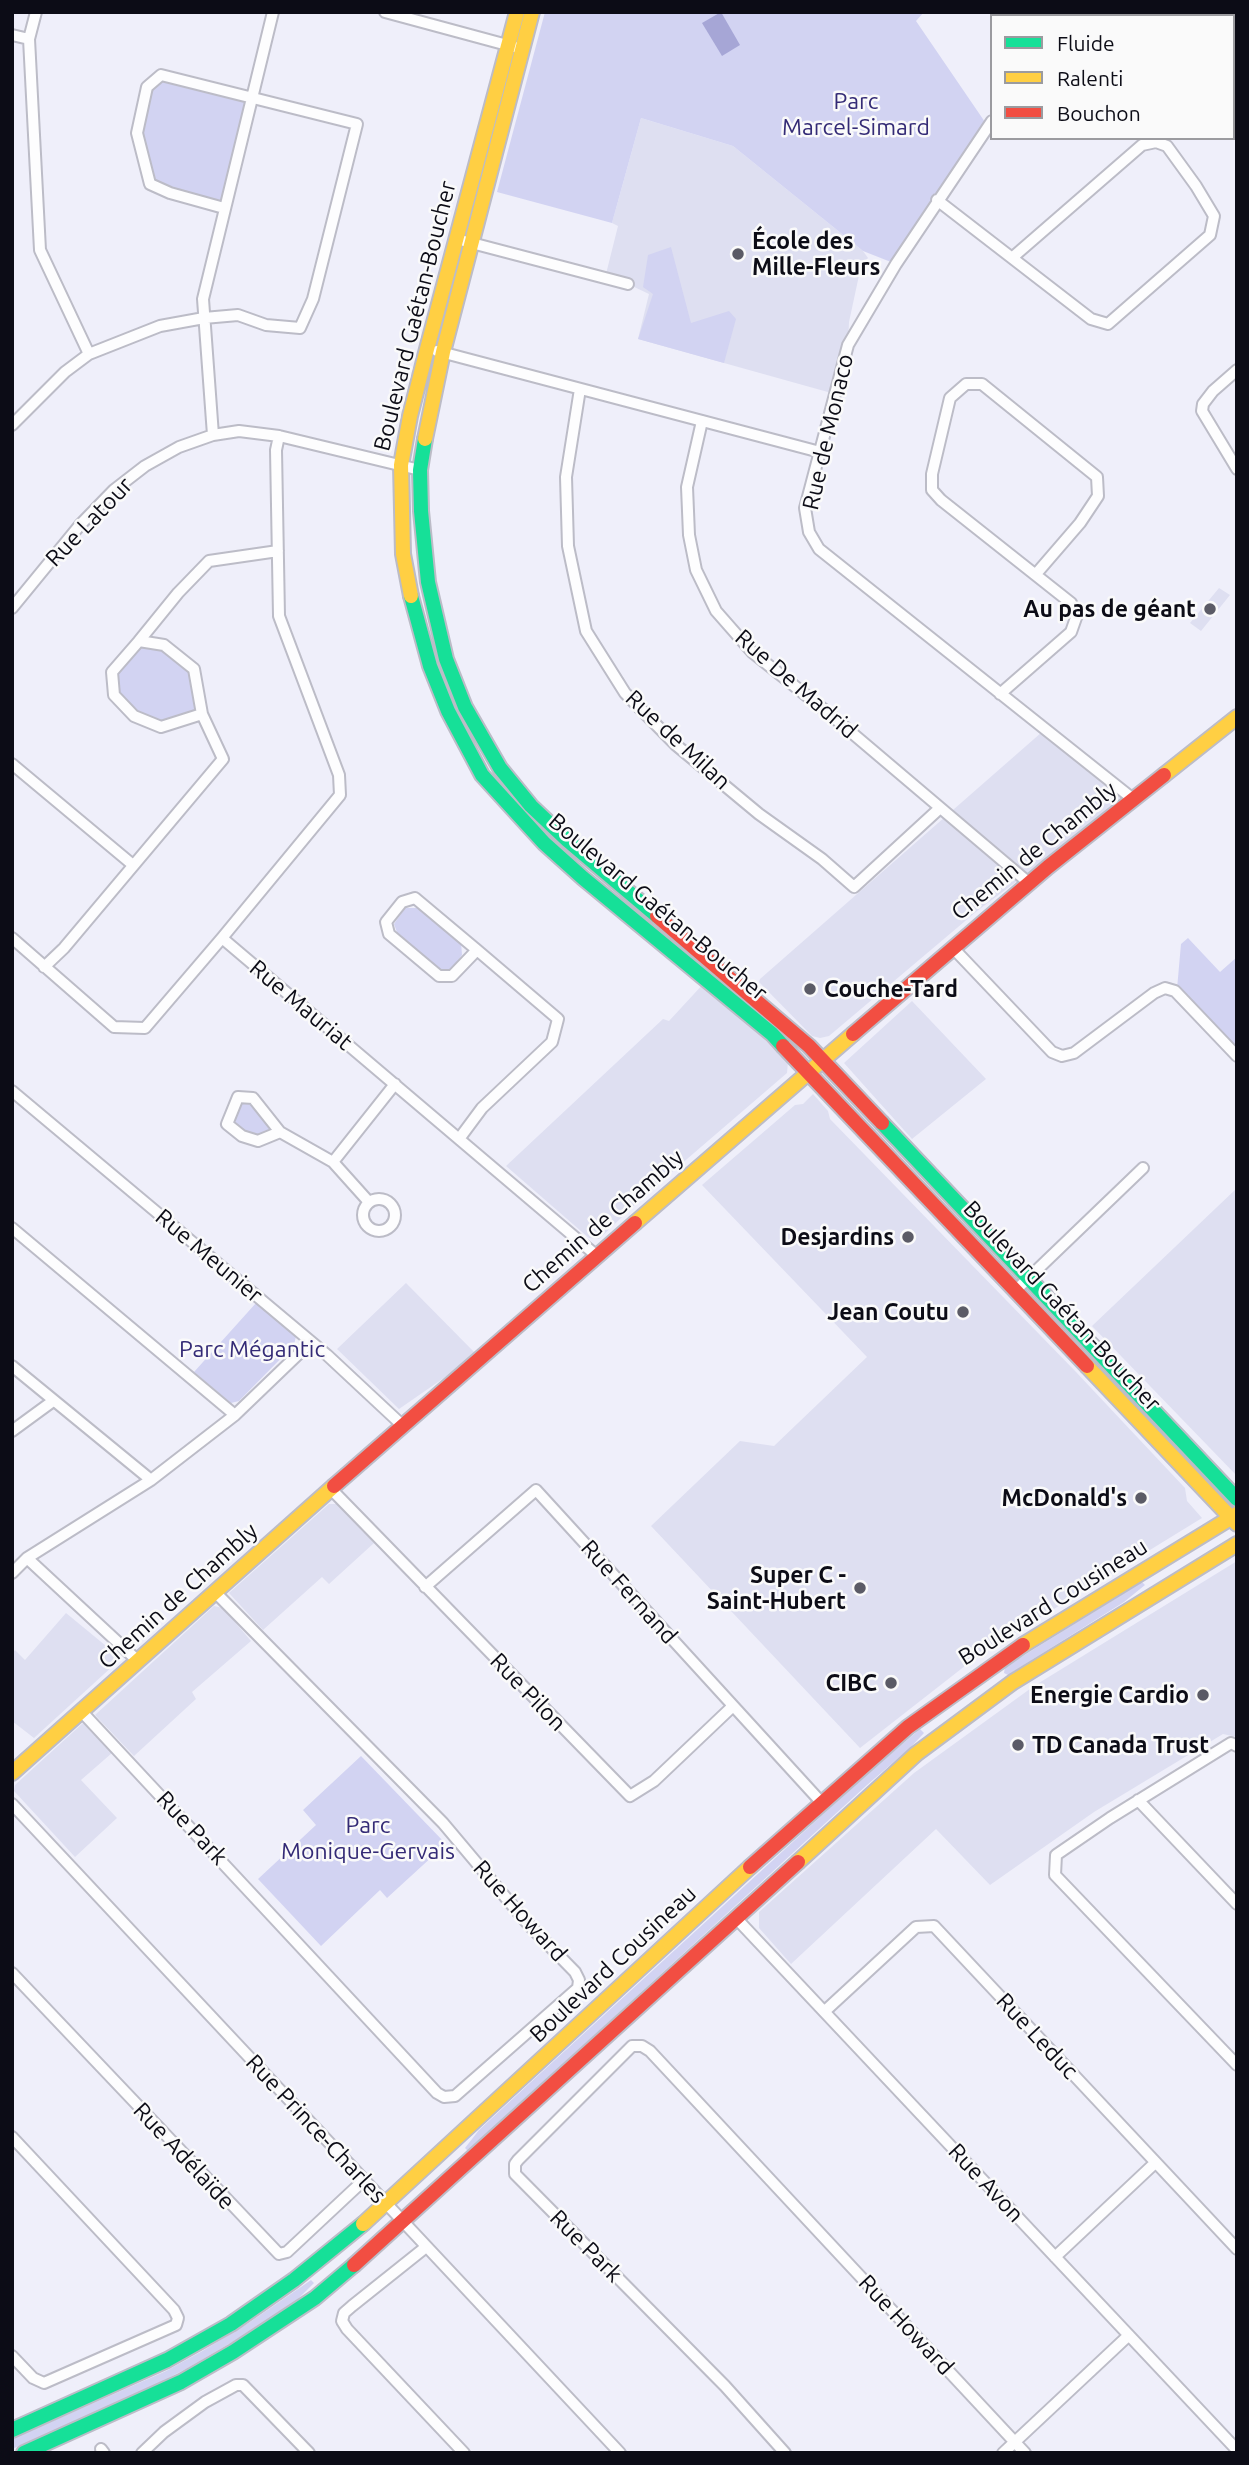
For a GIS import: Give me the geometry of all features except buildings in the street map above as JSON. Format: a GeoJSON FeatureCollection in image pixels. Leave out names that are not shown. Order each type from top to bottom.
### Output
{"type":"FeatureCollection","features":[{"type":"Feature","properties":{"kind":"street"},"geometry":{"type":"LineString","coordinates":[[36,12],[29,39],[40,250],[89,354]]}},
{"type":"Feature","properties":{"kind":"street"},"geometry":{"type":"LineString","coordinates":[[213,435],[203,299],[273,12]]}},
{"type":"Feature","properties":{"kind":"street","name":"Boulevard Gaétan-Boucher"},"geometry":{"type":"LineString","coordinates":[[515,47],[517,12]]}},
{"type":"Feature","properties":{"kind":"street","name":"Boulevard Gaétan-Boucher"},"geometry":{"type":"LineString","coordinates":[[532,12],[515,47],[464,241],[428,349],[410,416],[401,465],[403,554],[414,612],[430,666],[448,711],[482,775],[544,844],[756,1019],[810,1072],[1235,1519]]}},
{"type":"Feature","properties":{"kind":"street"},"geometry":{"type":"LineString","coordinates":[[390,13],[515,47]]}},
{"type":"Feature","properties":{"kind":"street"},"geometry":{"type":"LineString","coordinates":[[12,35],[29,39]]}},
{"type":"Feature","properties":{"kind":"street"},"geometry":{"type":"LineString","coordinates":[[12,425],[65,372],[89,354],[160,326],[239,315],[266,325],[300,328],[313,299],[357,124],[161,75],[147,87],[137,132],[150,184],[170,193],[225,208]]}},
{"type":"Feature","properties":{"kind":"street","name":"Rue de Monaco"},"geometry":{"type":"LineString","coordinates":[[990,124],[937,200],[848,345],[805,508],[809,532],[819,549],[1133,799]]}},
{"type":"Feature","properties":{"kind":"street"},"geometry":{"type":"LineString","coordinates":[[937,200],[1091,319],[1108,324],[1210,235],[1214,216],[1167,146],[1156,142],[1142,145],[1013,257]]}},
{"type":"Feature","properties":{"kind":"street"},"geometry":{"type":"LineString","coordinates":[[464,241],[628,284]]}},
{"type":"Feature","properties":{"kind":"street","name":"Boulevard Gaétan-Boucher"},"geometry":{"type":"LineString","coordinates":[[464,241],[428,419],[420,470],[421,511],[428,582],[446,659],[465,707],[500,768],[531,806],[567,840],[794,1033],[822,1060],[1237,1499]]}},
{"type":"Feature","properties":{"kind":"street"},"geometry":{"type":"LineString","coordinates":[[428,349],[820,452]]}},
{"type":"Feature","properties":{"kind":"street"},"geometry":{"type":"LineString","coordinates":[[1237,370],[1213,391],[1203,404],[1202,411],[1237,469]]}},
{"type":"Feature","properties":{"kind":"street"},"geometry":{"type":"LineString","coordinates":[[1000,694],[1071,632],[1077,615],[1071,603],[941,500],[932,489],[932,474],[950,398],[966,384],[982,384],[1097,477],[1098,496],[1080,523],[1036,574]]}},
{"type":"Feature","properties":{"kind":"street","name":"Rue de Milan"},"geometry":{"type":"LineString","coordinates":[[580,389],[566,477],[568,545],[586,631],[625,693],[676,745],[759,814],[822,859],[854,887],[940,808]]}},
{"type":"Feature","properties":{"kind":"street","name":"Rue De Madrid"},"geometry":{"type":"LineString","coordinates":[[702,421],[687,487],[689,535],[696,570],[716,611],[752,652],[1029,883]]}},
{"type":"Feature","properties":{"kind":"street","name":"Rue Latour"},"geometry":{"type":"LineString","coordinates":[[12,608],[80,525],[114,490],[145,466],[179,447],[213,435],[239,431],[279,436],[420,470]]}},
{"type":"Feature","properties":{"kind":"street"},"geometry":{"type":"LineString","coordinates":[[12,939],[114,1027],[145,1028],[340,796],[339,775],[279,616],[276,450],[279,436]]}},
{"type":"Feature","properties":{"kind":"street"},"geometry":{"type":"LineString","coordinates":[[202,714],[160,727],[134,716],[114,695],[112,673],[178,593],[209,561],[278,551]]}},
{"type":"Feature","properties":{"kind":"street"},"geometry":{"type":"LineString","coordinates":[[44,967],[64,948],[223,759],[202,714],[194,669],[164,645],[139,641]]}},
{"type":"Feature","properties":{"kind":"street","name":"Chemin de Chambly"},"geometry":{"type":"LineString","coordinates":[[12,1773],[402,1425],[822,1060],[1029,883],[1237,718]]}},
{"type":"Feature","properties":{"kind":"street"},"geometry":{"type":"LineString","coordinates":[[12,764],[133,865]]}},
{"type":"Feature","properties":{"kind":"street"},"geometry":{"type":"LineString","coordinates":[[459,1139],[482,1108],[552,1042],[558,1019],[477,950],[415,898],[402,902],[386,922],[389,934],[439,976],[452,976],[477,950]]}},
{"type":"Feature","properties":{"kind":"street","name":"Rue Mauriat"},"geometry":{"type":"LineString","coordinates":[[222,938],[597,1256]]}},
{"type":"Feature","properties":{"kind":"street"},"geometry":{"type":"LineString","coordinates":[[953,948],[1052,1052],[1062,1056],[1074,1053],[1164,988],[1175,991],[1237,1056]]}},
{"type":"Feature","properties":{"kind":"street"},"geometry":{"type":"LineString","coordinates":[[333,1162],[395,1084]]}},
{"type":"Feature","properties":{"kind":"street","name":"Rue Meunier"},"geometry":{"type":"LineString","coordinates":[[12,1091],[311,1342],[402,1425]]}},
{"type":"Feature","properties":{"kind":"street"},"geometry":{"type":"LineString","coordinates":[[280,1132],[258,1141],[242,1136],[227,1124],[238,1097],[253,1098],[280,1132],[333,1162],[368,1201]]}},
{"type":"Feature","properties":{"kind":"street"},"geometry":{"type":"LineString","coordinates":[[1016,1290],[1143,1168]]}},
{"type":"Feature","properties":{"kind":"street"},"geometry":{"type":"LineString","coordinates":[[12,1228],[235,1415]]}},
{"type":"Feature","properties":{"kind":"street"},"geometry":{"type":"LineString","coordinates":[[12,1573],[27,1558],[151,1480],[235,1415],[311,1342]]}},
{"type":"Feature","properties":{"kind":"street"},"geometry":{"type":"LineString","coordinates":[[1084,1362],[1119,1384],[1125,1381]]}},
{"type":"Feature","properties":{"kind":"street"},"geometry":{"type":"LineString","coordinates":[[12,1366],[151,1480]]}},
{"type":"Feature","properties":{"kind":"street"},"geometry":{"type":"LineString","coordinates":[[12,1431],[53,1401]]}},
{"type":"Feature","properties":{"kind":"street","name":"Rue Pilon"},"geometry":{"type":"LineString","coordinates":[[332,1490],[630,1796],[654,1781],[733,1706]]}},
{"type":"Feature","properties":{"kind":"street","name":"Rue Fernand"},"geometry":{"type":"LineString","coordinates":[[425,1587],[536,1490],[821,1802]]}},
{"type":"Feature","properties":{"kind":"street","name":"Boulevard Cousineau"},"geometry":{"type":"LineString","coordinates":[[12,2430],[157,2365],[220,2330],[308,2270],[386,2203],[821,1802],[908,1727],[981,1673],[1082,1608],[1235,1519]]}},
{"type":"Feature","properties":{"kind":"street","name":"Boulevard Cousineau"},"geometry":{"type":"LineString","coordinates":[[24,2453],[154,2395],[237,2350],[315,2298],[403,2222],[881,1784],[970,1712],[1028,1672],[1237,1544]]}},
{"type":"Feature","properties":{"kind":"street"},"geometry":{"type":"LineString","coordinates":[[27,1558],[138,1661]]}},
{"type":"Feature","properties":{"kind":"street","name":"Rue Howard"},"geometry":{"type":"LineString","coordinates":[[215,1592],[443,1823],[528,1924],[575,1972],[579,1980],[578,1988],[494,2063],[455,2096],[444,2097]]}},
{"type":"Feature","properties":{"kind":"street","name":"Rue Park"},"geometry":{"type":"LineString","coordinates":[[82,1712],[437,2093],[444,2097]]}},
{"type":"Feature","properties":{"kind":"street"},"geometry":{"type":"LineString","coordinates":[[1237,1746],[1231,1743],[1138,1800],[1056,1855],[1055,1875],[1237,2066]]}},
{"type":"Feature","properties":{"kind":"street"},"geometry":{"type":"LineString","coordinates":[[1138,1800],[1237,1904]]}},
{"type":"Feature","properties":{"kind":"street","name":"Rue Prince-Charles"},"geometry":{"type":"LineString","coordinates":[[12,1804],[621,2453]]}},
{"type":"Feature","properties":{"kind":"street","name":"Rue Avon"},"geometry":{"type":"LineString","coordinates":[[735,1917],[1237,2450]]}},
{"type":"Feature","properties":{"kind":"street","name":"Rue Leduc"},"geometry":{"type":"LineString","coordinates":[[825,2011],[916,1927],[934,1926],[1237,2249]]}},
{"type":"Feature","properties":{"kind":"street","name":"Rue Adélaïde"},"geometry":{"type":"LineString","coordinates":[[12,1973],[279,2254],[287,2252],[364,2180]]}},
{"type":"Feature","properties":{"kind":"street","name":"Rue Park"},"geometry":{"type":"LineString","coordinates":[[642,2046],[632,2046],[517,2160],[515,2174],[725,2386],[785,2453]]}},
{"type":"Feature","properties":{"kind":"street","name":"Rue Howard"},"geometry":{"type":"LineString","coordinates":[[642,2046],[650,2051],[1026,2453]]}},
{"type":"Feature","properties":{"kind":"street"},"geometry":{"type":"LineString","coordinates":[[12,2137],[174,2310],[178,2318],[176,2325],[44,2383],[33,2378],[12,2356]]}},
{"type":"Feature","properties":{"kind":"street"},"geometry":{"type":"LineString","coordinates":[[1055,2257],[1155,2163]]}},
{"type":"Feature","properties":{"kind":"street"},"geometry":{"type":"LineString","coordinates":[[426,2247],[344,2313],[342,2321],[464,2453]]}},
{"type":"Feature","properties":{"kind":"street"},"geometry":{"type":"LineString","coordinates":[[1003,2453],[1128,2336]]}},
{"type":"Feature","properties":{"kind":"street"},"geometry":{"type":"LineString","coordinates":[[142,2453],[164,2432],[205,2402],[236,2385],[243,2385],[309,2453]]}},
{"type":"Feature","properties":{"kind":"shaded area"},"geometry":{"type":"Polygon","coordinates":[[[721,12],[740,45],[722,56],[702,23],[721,12]]]}},
{"type":"Feature","properties":{"kind":"shaded area","name":"École des Mille-Fleurs"},"geometry":{"type":"Polygon","coordinates":[[[641,118],[733,146],[863,251],[868,258],[861,266],[849,322],[848,345],[835,394],[638,339],[649,294],[628,284],[605,278],[618,226],[612,223],[641,118]]]}},
{"type":"Feature","properties":{"kind":"shaded area","name":"Au pas de géant"},"geometry":{"type":"Polygon","coordinates":[[[1219,588],[1230,595],[1201,631],[1190,623],[1219,588]]]}},
{"type":"Feature","properties":{"kind":"shaded area"},"geometry":{"type":"Polygon","coordinates":[[[1042,732],[1127,799],[977,911],[829,1036],[812,1036],[759,982],[760,979],[1042,732]]]}},
{"type":"Feature","properties":{"kind":"shaded area"},"geometry":{"type":"Polygon","coordinates":[[[705,982],[788,1062],[787,1073],[644,1196],[599,1239],[589,1238],[506,1166],[663,1019],[669,1021],[705,982]]]}},
{"type":"Feature","properties":{"kind":"shaded area"},"geometry":{"type":"Polygon","coordinates":[[[912,1001],[986,1079],[912,1139],[844,1063],[912,1001]]]}},
{"type":"Feature","properties":{"kind":"shaded area"},"geometry":{"type":"Polygon","coordinates":[[[813,1094],[828,1111],[830,1119],[1185,1488],[1187,1501],[1202,1518],[979,1655],[860,1748],[651,1526],[740,1441],[774,1446],[867,1357],[702,1185],[795,1105],[803,1104],[813,1094]]]}},
{"type":"Feature","properties":{"kind":"shaded area"},"geometry":{"type":"Polygon","coordinates":[[[1237,1188],[1237,1476],[1092,1326],[1237,1188]]]}},
{"type":"Feature","properties":{"kind":"shaded area"},"geometry":{"type":"Polygon","coordinates":[[[406,1283],[477,1355],[399,1409],[337,1349],[406,1283]]]}},
{"type":"Feature","properties":{"kind":"shaded area"},"geometry":{"type":"Polygon","coordinates":[[[329,1504],[337,1504],[374,1543],[329,1584],[322,1577],[263,1630],[229,1593],[329,1504]]]}},
{"type":"Feature","properties":{"kind":"shaded area"},"geometry":{"type":"Polygon","coordinates":[[[1237,1561],[1237,1737],[1223,1734],[1094,1812],[990,1885],[936,1829],[791,1964],[759,1928],[759,1912],[914,1773],[1034,1686],[1237,1561]]]}},
{"type":"Feature","properties":{"kind":"shaded area"},"geometry":{"type":"Polygon","coordinates":[[[214,1606],[223,1608],[251,1641],[192,1692],[196,1699],[134,1756],[95,1715],[214,1606]]]}},
{"type":"Feature","properties":{"kind":"shaded area"},"geometry":{"type":"Polygon","coordinates":[[[66,1613],[117,1655],[115,1664],[34,1738],[12,1721],[12,1654],[15,1650],[25,1660],[66,1613]]]}},
{"type":"Feature","properties":{"kind":"shaded area"},"geometry":{"type":"Polygon","coordinates":[[[83,1723],[112,1753],[81,1780],[117,1818],[75,1857],[14,1791],[15,1785],[83,1723]]]}},
{"type":"Feature","properties":{"kind":"green space","name":"Parc Marcel-Simard"},"geometry":{"type":"Polygon","coordinates":[[[545,12],[924,12],[916,21],[987,125],[896,264],[863,251],[733,146],[641,118],[612,223],[497,192],[545,12]]]}},
{"type":"Feature","properties":{"kind":"green space"},"geometry":{"type":"Polygon","coordinates":[[[161,75],[251,99],[224,208],[150,184],[137,133],[147,87],[161,75]]]}},
{"type":"Feature","properties":{"kind":"green space"},"geometry":{"type":"Polygon","coordinates":[[[671,247],[691,323],[729,311],[736,319],[724,363],[638,339],[653,294],[643,287],[648,255],[671,247]]]}},
{"type":"Feature","properties":{"kind":"green space"},"geometry":{"type":"Polygon","coordinates":[[[139,641],[164,645],[194,669],[202,714],[161,727],[134,716],[114,695],[112,672],[139,641]]]}},
{"type":"Feature","properties":{"kind":"green space"},"geometry":{"type":"Polygon","coordinates":[[[405,908],[418,908],[461,942],[462,955],[452,969],[439,969],[398,935],[394,924],[405,908]]]}},
{"type":"Feature","properties":{"kind":"green space"},"geometry":{"type":"Polygon","coordinates":[[[1188,938],[1220,972],[1237,957],[1237,1049],[1177,989],[1181,944],[1188,938]]]}},
{"type":"Feature","properties":{"kind":"green space"},"geometry":{"type":"Polygon","coordinates":[[[241,1100],[252,1103],[276,1131],[257,1139],[230,1123],[241,1100]]]}},
{"type":"Feature","properties":{"kind":"green space","name":"Parc Mégantic"},"geometry":{"type":"Polygon","coordinates":[[[256,1303],[296,1336],[294,1345],[239,1401],[231,1403],[194,1372],[256,1303]]]}},
{"type":"Feature","properties":{"kind":"green space"},"geometry":{"type":"Polygon","coordinates":[[[1142,1582],[1145,1585],[1124,1602],[1008,1675],[1004,1673],[1005,1667],[1142,1582]]]}},
{"type":"Feature","properties":{"kind":"green space"},"geometry":{"type":"Polygon","coordinates":[[[920,1729],[924,1733],[910,1748],[468,2151],[465,2148],[479,2130],[532,2081],[868,1773],[920,1729]]]}},
{"type":"Feature","properties":{"kind":"green space","name":"Parc Monique-Gervais"},"geometry":{"type":"Polygon","coordinates":[[[361,1756],[446,1844],[387,1898],[380,1890],[321,1946],[258,1879],[316,1825],[303,1810],[361,1756]]]}},
{"type":"Feature","properties":{"kind":"green space"},"geometry":{"type":"Polygon","coordinates":[[[311,2280],[314,2283],[297,2300],[253,2330],[186,2369],[137,2394],[12,2449],[12,2439],[166,2371],[250,2322],[311,2280]]]}},
{"type":"Feature","properties":{"kind":"traffic: fast"},"geometry":{"type":"LineString","coordinates":[[425,439],[420,470],[428,582],[446,659],[465,707],[500,768],[531,806],[657,916]]}},
{"type":"Feature","properties":{"kind":"traffic: fast"},"geometry":{"type":"LineString","coordinates":[[411,596],[430,666],[448,711],[482,775],[544,843],[783,1046]]}},
{"type":"Feature","properties":{"kind":"traffic: fast"},"geometry":{"type":"LineString","coordinates":[[882,1123],[1237,1499]]}},
{"type":"Feature","properties":{"kind":"traffic: fast"},"geometry":{"type":"LineString","coordinates":[[12,2430],[167,2360],[231,2324],[294,2280],[363,2224]]}},
{"type":"Feature","properties":{"kind":"traffic: fast"},"geometry":{"type":"LineString","coordinates":[[24,2453],[181,2382],[233,2352],[315,2298],[354,2265]]}},
{"type":"Feature","properties":{"kind":"traffic: slow"},"geometry":{"type":"LineString","coordinates":[[411,596],[403,554],[401,465],[427,349],[517,12]]}},
{"type":"Feature","properties":{"kind":"traffic: slow"},"geometry":{"type":"LineString","coordinates":[[425,439],[443,352],[532,12]]}},
{"type":"Feature","properties":{"kind":"traffic: slow"},"geometry":{"type":"LineString","coordinates":[[1164,775],[1237,717]]}},
{"type":"Feature","properties":{"kind":"traffic: slow"},"geometry":{"type":"LineString","coordinates":[[635,1223],[853,1034]]}},
{"type":"Feature","properties":{"kind":"traffic: slow"},"geometry":{"type":"LineString","coordinates":[[1087,1366],[1237,1524]]}},
{"type":"Feature","properties":{"kind":"traffic: slow"},"geometry":{"type":"LineString","coordinates":[[12,1773],[334,1486]]}},
{"type":"Feature","properties":{"kind":"traffic: slow"},"geometry":{"type":"LineString","coordinates":[[1023,1645],[1237,1514]]}},
{"type":"Feature","properties":{"kind":"traffic: slow"},"geometry":{"type":"LineString","coordinates":[[798,1862],[916,1754],[1013,1682],[1237,1544]]}},
{"type":"Feature","properties":{"kind":"traffic: slow"},"geometry":{"type":"LineString","coordinates":[[363,2224],[750,1867]]}},
{"type":"Feature","properties":{"kind":"traffic: jam"},"geometry":{"type":"LineString","coordinates":[[853,1034],[1048,867],[1164,775]]}},
{"type":"Feature","properties":{"kind":"traffic: jam"},"geometry":{"type":"LineString","coordinates":[[657,916],[809,1046],[882,1123]]}},
{"type":"Feature","properties":{"kind":"traffic: jam"},"geometry":{"type":"LineString","coordinates":[[783,1046],[1087,1366]]}},
{"type":"Feature","properties":{"kind":"traffic: jam"},"geometry":{"type":"LineString","coordinates":[[334,1486],[635,1223]]}},
{"type":"Feature","properties":{"kind":"traffic: jam"},"geometry":{"type":"LineString","coordinates":[[750,1867],[908,1727],[1023,1645]]}},
{"type":"Feature","properties":{"kind":"traffic: jam"},"geometry":{"type":"LineString","coordinates":[[354,2265],[798,1862]]}},
{"type":"Feature","properties":{"kind":"place","name":"École des Mille-Fleurs"},"geometry":{"type":"Point","coordinates":[738,254]}},
{"type":"Feature","properties":{"kind":"place","name":"Au pas de géant"},"geometry":{"type":"Point","coordinates":[1210,609]}},
{"type":"Feature","properties":{"kind":"place","name":"Couche-Tard"},"geometry":{"type":"Point","coordinates":[810,989]}},
{"type":"Feature","properties":{"kind":"place","name":"Desjardins"},"geometry":{"type":"Point","coordinates":[908,1237]}},
{"type":"Feature","properties":{"kind":"place","name":"Jean Coutu"},"geometry":{"type":"Point","coordinates":[963,1312]}},
{"type":"Feature","properties":{"kind":"place","name":"McDonald's"},"geometry":{"type":"Point","coordinates":[1141,1498]}},
{"type":"Feature","properties":{"kind":"place","name":"Super C - Saint-Hubert"},"geometry":{"type":"Point","coordinates":[860,1588]}},
{"type":"Feature","properties":{"kind":"place","name":"CIBC"},"geometry":{"type":"Point","coordinates":[891,1683]}},
{"type":"Feature","properties":{"kind":"place","name":"Energie Cardio"},"geometry":{"type":"Point","coordinates":[1203,1695]}},
{"type":"Feature","properties":{"kind":"place","name":"TD Canada Trust"},"geometry":{"type":"Point","coordinates":[1018,1745]}}]}
